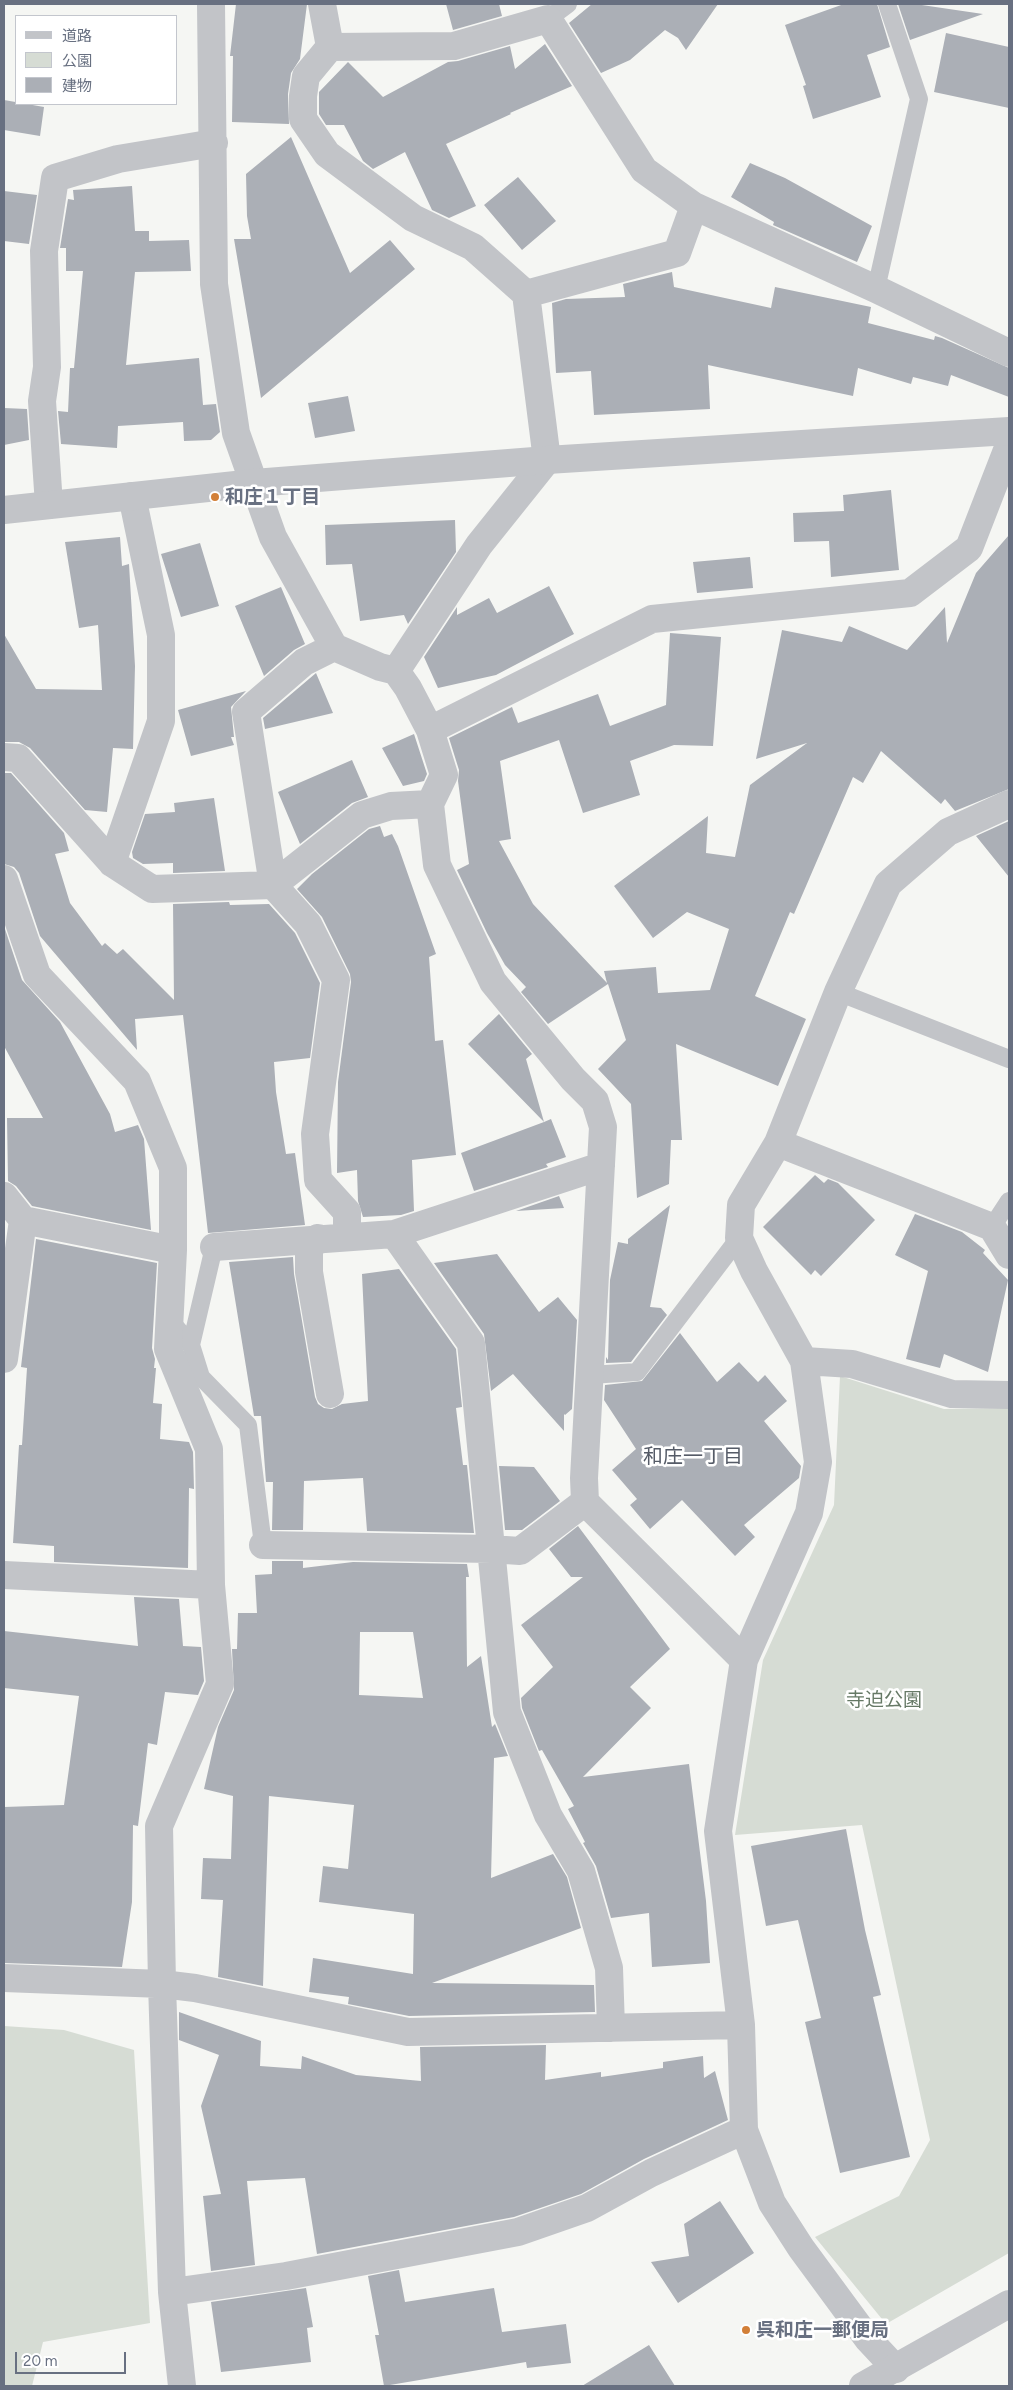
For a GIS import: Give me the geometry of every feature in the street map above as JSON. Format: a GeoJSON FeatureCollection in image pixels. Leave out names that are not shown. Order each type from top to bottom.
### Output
{"type":"FeatureCollection","features":[{"type":"Feature","properties":{"kind":"street"},"geometry":{"type":"LineString","coordinates":[[211,4],[214,143],[214,284],[236,433],[273,538],[334,648],[380,667],[396,671],[408,688],[430,730],[444,776],[430,804],[437,865],[493,982],[573,1079],[594,1101],[603,1127],[584,1478],[585,1502],[744,1660]]}},
{"type":"Feature","properties":{"kind":"street"},"geometry":{"type":"LineString","coordinates":[[322,4],[330,47]]}},
{"type":"Feature","properties":{"kind":"street"},"geometry":{"type":"LineString","coordinates":[[396,671],[479,545],[547,460],[526,294],[473,247],[414,218],[327,154],[303,119],[303,96],[306,76],[330,47],[454,46],[558,12],[644,170],[694,206],[876,288],[1009,353]]}},
{"type":"Feature","properties":{"kind":"street"},"geometry":{"type":"LineString","coordinates":[[48,504],[42,401],[47,367],[44,251],[55,178],[118,159],[214,143]]}},
{"type":"Feature","properties":{"kind":"street"},"geometry":{"type":"LineString","coordinates":[[526,294],[677,253],[694,206]]}},
{"type":"Feature","properties":{"kind":"street"},"geometry":{"type":"LineString","coordinates":[[4,510],[254,483],[547,460],[1009,431]]}},
{"type":"Feature","properties":{"kind":"street"},"geometry":{"type":"LineString","coordinates":[[430,730],[652,619],[910,593],[969,548],[1009,445]]}},
{"type":"Feature","properties":{"kind":"street"},"geometry":{"type":"LineString","coordinates":[[112,864],[161,721],[161,635],[132,496]]}},
{"type":"Feature","properties":{"kind":"street"},"geometry":{"type":"LineString","coordinates":[[334,648],[304,662],[246,712],[273,885],[308,924],[336,980],[315,1134],[318,1180],[347,1212],[347,1236]]}},
{"type":"Feature","properties":{"kind":"street"},"geometry":{"type":"LineString","coordinates":[[4,757],[18,758],[112,864],[152,889],[273,885],[362,815],[391,806],[430,804]]}},
{"type":"Feature","properties":{"kind":"street"},"geometry":{"type":"LineString","coordinates":[[896,2369],[868,2339],[801,2248],[772,2203],[744,2130],[741,2026],[718,1830],[744,1660],[810,1513],[818,1462],[804,1361],[754,1271],[739,1238],[741,1205],[778,1143],[838,992],[888,884],[948,832],[1009,804]]}},
{"type":"Feature","properties":{"kind":"street"},"geometry":{"type":"LineString","coordinates":[[4,879],[37,975],[137,1081],[173,1168],[173,1250],[168,1349],[209,1449],[211,1585],[220,1684],[160,1826],[162,1984],[172,2292],[182,2386]]}},
{"type":"Feature","properties":{"kind":"street"},"geometry":{"type":"LineString","coordinates":[[778,1143],[992,1227],[1009,1255]]}},
{"type":"Feature","properties":{"kind":"street"},"geometry":{"type":"LineString","coordinates":[[214,1247],[394,1234],[601,1166]]}},
{"type":"Feature","properties":{"kind":"street"},"geometry":{"type":"LineString","coordinates":[[4,1196],[23,1220],[173,1250]]}},
{"type":"Feature","properties":{"kind":"street"},"geometry":{"type":"LineString","coordinates":[[4,1359],[23,1220]]}},
{"type":"Feature","properties":{"kind":"street"},"geometry":{"type":"LineString","coordinates":[[394,1234],[471,1343],[507,1712],[548,1815],[581,1871],[609,1968],[610,2028]]}},
{"type":"Feature","properties":{"kind":"street"},"geometry":{"type":"LineString","coordinates":[[318,1238],[309,1250],[309,1272],[330,1394]]}},
{"type":"Feature","properties":{"kind":"street"},"geometry":{"type":"LineString","coordinates":[[804,1361],[852,1364],[952,1394],[1009,1394]]}},
{"type":"Feature","properties":{"kind":"street"},"geometry":{"type":"LineString","coordinates":[[263,1545],[520,1551],[585,1502]]}},
{"type":"Feature","properties":{"kind":"street"},"geometry":{"type":"LineString","coordinates":[[4,1576],[211,1585]]}},
{"type":"Feature","properties":{"kind":"street"},"geometry":{"type":"LineString","coordinates":[[4,1978],[162,1984],[195,1988],[408,2032],[741,2026]]}},
{"type":"Feature","properties":{"kind":"street"},"geometry":{"type":"LineString","coordinates":[[172,2292],[286,2276],[518,2232],[587,2208],[651,2173],[744,2130]]}},
{"type":"Feature","properties":{"kind":"street"},"geometry":{"type":"LineString","coordinates":[[864,2386],[1009,2304]]}},
{"type":"Feature","properties":{"kind":"lane"},"geometry":{"type":"LineString","coordinates":[[876,288],[919,99],[887,4]]}},
{"type":"Feature","properties":{"kind":"lane"},"geometry":{"type":"LineString","coordinates":[[838,992],[1009,1059]]}},
{"type":"Feature","properties":{"kind":"lane"},"geometry":{"type":"LineString","coordinates":[[992,1227],[1009,1201]]}},
{"type":"Feature","properties":{"kind":"lane"},"geometry":{"type":"LineString","coordinates":[[590,1375],[637,1372],[739,1238]]}},
{"type":"Feature","properties":{"kind":"lane"},"geometry":{"type":"LineString","coordinates":[[191,1345],[214,1247]]}},
{"type":"Feature","properties":{"kind":"lane"},"geometry":{"type":"LineString","coordinates":[[169,1319],[191,1345],[202,1377],[248,1425],[263,1545]]}},
{"type":"Feature","properties":{"kind":"green space","name":"寺迫公園"},"geometry":{"type":"Polygon","coordinates":[[[840,1376],[944,1409],[1009,1408],[1009,2253],[886,2324],[815,2237],[899,2196],[930,2140],[862,1825],[735,1835],[763,1660],[834,1505],[840,1376]]]}},
{"type":"Feature","properties":{"kind":"green space"},"geometry":{"type":"Polygon","coordinates":[[[4,2026],[64,2030],[134,2050],[150,2323],[43,2342],[32,2386],[4,2386],[4,2026]]]}},
{"type":"Feature","properties":{"kind":"building"},"geometry":{"type":"Polygon","coordinates":[[[236,4],[307,4],[300,59],[291,73],[288,94],[289,124],[232,122],[233,56],[230,56],[236,4]]]}},
{"type":"Feature","properties":{"kind":"building"},"geometry":{"type":"Polygon","coordinates":[[[446,4],[499,4],[502,16],[453,30],[446,4]]]}},
{"type":"Feature","properties":{"kind":"building"},"geometry":{"type":"Polygon","coordinates":[[[592,4],[718,4],[686,50],[678,38],[665,30],[630,60],[601,73],[569,23],[592,4]]]}},
{"type":"Feature","properties":{"kind":"building"},"geometry":{"type":"Polygon","coordinates":[[[844,4],[877,4],[890,47],[867,55],[881,97],[813,119],[803,86],[806,85],[785,25],[844,4]]]}},
{"type":"Feature","properties":{"kind":"building"},"geometry":{"type":"Polygon","coordinates":[[[898,4],[915,4],[983,14],[910,40],[898,4]]]}},
{"type":"Feature","properties":{"kind":"building"},"geometry":{"type":"Polygon","coordinates":[[[946,33],[1009,47],[1009,108],[934,92],[946,33]]]}},
{"type":"Feature","properties":{"kind":"building"},"geometry":{"type":"Polygon","coordinates":[[[545,44],[572,86],[446,144],[476,206],[449,218],[432,210],[405,152],[373,169],[363,161],[344,125],[326,125],[319,114],[319,92],[348,62],[383,97],[448,62],[458,61],[510,46],[515,69],[545,44]]]}},
{"type":"Feature","properties":{"kind":"building"},"geometry":{"type":"Polygon","coordinates":[[[4,100],[15,102],[15,105],[44,107],[40,136],[4,130],[4,100]]]}},
{"type":"Feature","properties":{"kind":"building"},"geometry":{"type":"Polygon","coordinates":[[[291,137],[350,273],[390,240],[415,269],[261,398],[234,239],[251,239],[247,216],[246,174],[291,137]]]}},
{"type":"Feature","properties":{"kind":"building"},"geometry":{"type":"Polygon","coordinates":[[[750,163],[785,178],[872,226],[857,262],[773,225],[774,222],[731,197],[750,163]]]}},
{"type":"Feature","properties":{"kind":"building"},"geometry":{"type":"Polygon","coordinates":[[[518,177],[556,221],[522,250],[484,205],[518,177]]]}},
{"type":"Feature","properties":{"kind":"building"},"geometry":{"type":"Polygon","coordinates":[[[132,186],[135,231],[149,231],[149,241],[189,240],[191,271],[135,272],[126,365],[199,358],[203,405],[216,404],[220,432],[211,440],[184,441],[183,422],[118,426],[117,448],[61,444],[58,411],[68,412],[70,368],[74,368],[83,271],[66,271],[66,248],[60,248],[68,199],[74,200],[73,190],[132,186]]]}},
{"type":"Feature","properties":{"kind":"building"},"geometry":{"type":"Polygon","coordinates":[[[4,191],[37,195],[29,244],[4,241],[4,191]]]}},
{"type":"Feature","properties":{"kind":"building"},"geometry":{"type":"Polygon","coordinates":[[[672,272],[674,287],[771,308],[775,287],[871,307],[868,323],[934,340],[935,336],[942,338],[1009,368],[1009,397],[951,375],[948,386],[913,377],[911,384],[858,368],[853,396],[708,365],[710,409],[594,415],[591,371],[556,373],[552,303],[566,299],[625,297],[623,284],[672,272]]]}},
{"type":"Feature","properties":{"kind":"building"},"geometry":{"type":"Polygon","coordinates":[[[348,396],[355,431],[315,438],[308,403],[348,396]]]}},
{"type":"Feature","properties":{"kind":"building"},"geometry":{"type":"Polygon","coordinates":[[[4,408],[27,409],[29,440],[4,445],[4,408]]]}},
{"type":"Feature","properties":{"kind":"building"},"geometry":{"type":"Polygon","coordinates":[[[891,490],[899,570],[831,577],[829,541],[794,542],[793,513],[844,511],[843,495],[891,490]]]}},
{"type":"Feature","properties":{"kind":"building"},"geometry":{"type":"Polygon","coordinates":[[[455,520],[456,552],[408,624],[404,615],[360,621],[352,564],[326,565],[325,525],[455,520]]]}},
{"type":"Feature","properties":{"kind":"building"},"geometry":{"type":"Polygon","coordinates":[[[1009,535],[1009,789],[955,811],[945,799],[941,804],[881,751],[863,783],[853,777],[794,914],[790,912],[755,996],[806,1019],[778,1086],[676,1044],[682,1140],[671,1140],[669,1184],[637,1198],[631,1104],[598,1069],[626,1040],[608,984],[548,1024],[521,992],[526,987],[505,965],[487,933],[457,870],[469,864],[458,781],[459,770],[449,738],[512,707],[518,723],[598,694],[610,726],[666,705],[670,633],[721,637],[713,746],[674,745],[630,761],[640,795],[583,813],[559,740],[500,761],[511,839],[499,841],[533,904],[607,983],[604,971],[656,967],[658,993],[710,990],[729,929],[687,912],[653,938],[614,886],[708,816],[706,853],[735,857],[750,785],[807,743],[756,759],[782,630],[842,642],[849,626],[907,650],[945,607],[947,643],[976,573],[1009,535]]]}},
{"type":"Feature","properties":{"kind":"building"},"geometry":{"type":"Polygon","coordinates":[[[120,537],[122,566],[129,564],[135,666],[133,749],[113,748],[107,812],[85,810],[30,748],[19,742],[4,742],[4,634],[36,689],[102,690],[98,625],[79,628],[65,542],[120,537]]]}},
{"type":"Feature","properties":{"kind":"building"},"geometry":{"type":"Polygon","coordinates":[[[200,543],[219,606],[181,617],[161,554],[200,543]]]}},
{"type":"Feature","properties":{"kind":"building"},"geometry":{"type":"Polygon","coordinates":[[[750,557],[753,588],[697,593],[693,562],[750,557]]]}},
{"type":"Feature","properties":{"kind":"building"},"geometry":{"type":"Polygon","coordinates":[[[549,586],[574,634],[496,675],[438,688],[424,657],[457,607],[457,615],[489,598],[497,613],[549,586]]]}},
{"type":"Feature","properties":{"kind":"building"},"geometry":{"type":"Polygon","coordinates":[[[281,587],[305,644],[294,650],[264,676],[235,606],[281,587]]]}},
{"type":"Feature","properties":{"kind":"building"},"geometry":{"type":"Polygon","coordinates":[[[316,673],[333,713],[265,729],[263,718],[316,673]]]}},
{"type":"Feature","properties":{"kind":"building"},"geometry":{"type":"Polygon","coordinates":[[[246,691],[231,707],[234,737],[231,737],[234,745],[191,756],[178,710],[246,691]]]}},
{"type":"Feature","properties":{"kind":"building"},"geometry":{"type":"Polygon","coordinates":[[[414,734],[427,774],[424,781],[403,786],[382,748],[414,734]]]}},
{"type":"Feature","properties":{"kind":"building"},"geometry":{"type":"Polygon","coordinates":[[[352,760],[368,797],[352,803],[300,844],[278,792],[352,760]]]}},
{"type":"Feature","properties":{"kind":"building"},"geometry":{"type":"Polygon","coordinates":[[[4,773],[11,773],[64,833],[69,851],[55,854],[70,903],[102,946],[105,943],[117,954],[123,949],[174,1000],[173,904],[229,902],[230,905],[269,904],[295,933],[320,983],[310,1058],[274,1062],[276,1092],[286,1154],[295,1153],[305,1225],[208,1233],[183,1015],[135,1019],[137,1050],[40,936],[19,873],[14,867],[4,864],[4,773]]]}},
{"type":"Feature","properties":{"kind":"building"},"geometry":{"type":"Polygon","coordinates":[[[214,798],[225,871],[173,873],[173,863],[143,864],[133,858],[132,852],[145,814],[175,812],[174,803],[214,798]]]}},
{"type":"Feature","properties":{"kind":"building"},"geometry":{"type":"Polygon","coordinates":[[[1009,821],[1009,877],[976,836],[1009,821]]]}},
{"type":"Feature","properties":{"kind":"building"},"geometry":{"type":"Polygon","coordinates":[[[380,826],[384,837],[392,834],[398,846],[436,954],[429,957],[435,1041],[443,1040],[456,1155],[412,1160],[414,1211],[401,1215],[363,1217],[358,1201],[357,1170],[337,1173],[338,1082],[351,982],[350,974],[322,917],[297,889],[312,874],[369,829],[380,826]]]}},
{"type":"Feature","properties":{"kind":"building"},"geometry":{"type":"Polygon","coordinates":[[[4,926],[22,980],[60,1022],[110,1114],[115,1132],[138,1125],[144,1139],[151,1230],[32,1206],[16,1186],[8,1181],[7,1118],[43,1118],[4,1046],[4,926]]]}},
{"type":"Feature","properties":{"kind":"building"},"geometry":{"type":"Polygon","coordinates":[[[499,1014],[532,1054],[526,1059],[544,1122],[468,1044],[499,1014]]]}},
{"type":"Feature","properties":{"kind":"building"},"geometry":{"type":"Polygon","coordinates":[[[551,1119],[566,1157],[546,1164],[548,1167],[474,1191],[461,1153],[551,1119]]]}},
{"type":"Feature","properties":{"kind":"building"},"geometry":{"type":"Polygon","coordinates":[[[815,1175],[824,1183],[828,1179],[838,1183],[875,1220],[821,1276],[815,1270],[811,1275],[763,1227],[815,1175]]]}},
{"type":"Feature","properties":{"kind":"building"},"geometry":{"type":"Polygon","coordinates":[[[559,1196],[564,1208],[516,1211],[559,1196]]]}},
{"type":"Feature","properties":{"kind":"building"},"geometry":{"type":"Polygon","coordinates":[[[670,1205],[650,1307],[661,1308],[667,1315],[631,1362],[606,1363],[606,1357],[608,1360],[610,1280],[618,1242],[628,1244],[628,1239],[670,1205]]]}},
{"type":"Feature","properties":{"kind":"building"},"geometry":{"type":"Polygon","coordinates":[[[915,1214],[962,1232],[985,1250],[983,1253],[1008,1280],[988,1372],[944,1354],[940,1368],[906,1359],[928,1271],[895,1255],[915,1214]]]}},
{"type":"Feature","properties":{"kind":"building"},"geometry":{"type":"Polygon","coordinates":[[[36,1239],[157,1263],[152,1348],[155,1359],[154,1368],[156,1368],[153,1403],[162,1404],[160,1439],[189,1442],[193,1452],[194,1489],[189,1488],[188,1568],[54,1562],[54,1546],[13,1543],[19,1445],[22,1445],[27,1368],[21,1367],[36,1239]]]}},
{"type":"Feature","properties":{"kind":"building"},"geometry":{"type":"Polygon","coordinates":[[[497,1254],[539,1312],[558,1297],[577,1320],[572,1409],[564,1414],[564,1431],[513,1374],[491,1391],[484,1334],[434,1263],[497,1254]]]}},
{"type":"Feature","properties":{"kind":"building"},"geometry":{"type":"Polygon","coordinates":[[[293,1257],[294,1274],[315,1397],[318,1404],[324,1408],[332,1409],[342,1404],[368,1401],[362,1274],[399,1269],[456,1349],[462,1407],[456,1408],[463,1465],[467,1465],[474,1533],[367,1531],[363,1478],[304,1481],[303,1530],[272,1530],[273,1482],[266,1482],[261,1416],[254,1416],[229,1262],[293,1257]]]}},
{"type":"Feature","properties":{"kind":"building"},"geometry":{"type":"Polygon","coordinates":[[[680,1333],[717,1382],[739,1362],[758,1382],[765,1375],[787,1401],[764,1421],[801,1466],[799,1478],[744,1525],[755,1537],[735,1556],[682,1500],[650,1529],[630,1505],[637,1499],[612,1470],[636,1449],[604,1400],[605,1385],[642,1381],[680,1333]]]}},
{"type":"Feature","properties":{"kind":"building"},"geometry":{"type":"Polygon","coordinates":[[[499,1466],[534,1467],[560,1501],[522,1530],[505,1530],[499,1466]]]}},
{"type":"Feature","properties":{"kind":"building"},"geometry":{"type":"Polygon","coordinates":[[[578,1526],[670,1649],[630,1687],[651,1708],[583,1777],[689,1764],[706,1901],[710,1963],[652,1967],[649,1913],[611,1918],[596,1866],[583,1843],[585,1842],[568,1809],[574,1806],[542,1750],[539,1751],[522,1708],[521,1698],[553,1667],[521,1625],[583,1577],[571,1577],[549,1549],[578,1526]]]}},
{"type":"Feature","properties":{"kind":"building"},"geometry":{"type":"Polygon","coordinates":[[[272,1561],[303,1561],[303,1568],[353,1562],[467,1564],[469,1577],[466,1577],[467,1667],[481,1656],[492,1727],[495,1724],[508,1756],[494,1758],[491,1878],[553,1854],[567,1877],[581,1928],[432,1983],[594,1985],[595,2012],[409,2016],[348,2004],[349,1997],[309,1992],[313,1958],[413,1974],[414,1914],[319,1902],[323,1866],[348,1869],[354,1805],[269,1796],[263,1986],[218,1977],[223,1900],[201,1899],[203,1858],[231,1859],[233,1796],[204,1789],[218,1727],[234,1690],[232,1649],[237,1649],[238,1613],[257,1613],[255,1575],[272,1574],[272,1561]],[[360,1632],[359,1695],[423,1698],[413,1632],[360,1632]]]}},
{"type":"Feature","properties":{"kind":"building"},"geometry":{"type":"Polygon","coordinates":[[[134,1597],[179,1599],[183,1646],[201,1647],[204,1681],[198,1695],[165,1692],[157,1745],[148,1743],[138,1826],[133,1825],[132,1902],[122,1967],[4,1963],[4,1807],[64,1805],[79,1696],[4,1688],[4,1631],[138,1646],[134,1597]]]}},
{"type":"Feature","properties":{"kind":"building"},"geometry":{"type":"Polygon","coordinates":[[[846,1829],[865,1930],[881,1995],[873,1997],[910,2157],[840,2173],[805,2022],[821,2018],[798,1920],[766,1926],[751,1846],[846,1829]]]}},
{"type":"Feature","properties":{"kind":"building"},"geometry":{"type":"Polygon","coordinates":[[[179,2012],[261,2041],[260,2066],[301,2069],[302,2056],[356,2075],[421,2081],[420,2047],[546,2045],[545,2080],[601,2072],[601,2077],[663,2068],[663,2062],[703,2056],[704,2078],[715,2071],[728,2120],[644,2159],[581,2194],[514,2217],[317,2254],[305,2178],[247,2181],[255,2265],[211,2271],[203,2196],[221,2194],[201,2106],[219,2055],[179,2040],[179,2012]]]}},
{"type":"Feature","properties":{"kind":"building"},"geometry":{"type":"Polygon","coordinates":[[[720,2201],[754,2253],[678,2303],[651,2262],[689,2256],[684,2224],[720,2201]]]}},
{"type":"Feature","properties":{"kind":"building"},"geometry":{"type":"Polygon","coordinates":[[[399,2270],[405,2302],[494,2288],[502,2332],[566,2324],[571,2363],[527,2368],[526,2362],[384,2386],[375,2335],[379,2335],[368,2276],[399,2270]]]}},
{"type":"Feature","properties":{"kind":"building"},"geometry":{"type":"Polygon","coordinates":[[[306,2288],[313,2327],[307,2328],[311,2362],[221,2372],[211,2302],[306,2288]]]}},
{"type":"Feature","properties":{"kind":"building"},"geometry":{"type":"Polygon","coordinates":[[[649,2345],[675,2386],[582,2386],[649,2345]]]}},
{"type":"Feature","properties":{"kind":"place","name":"和庄１丁目"},"geometry":{"type":"Point","coordinates":[215,497]}},
{"type":"Feature","properties":{"kind":"place","name":"呉和庄一郵便局"},"geometry":{"type":"Point","coordinates":[746,2330]}},
{"type":"Feature","properties":{"kind":"district","name":"和庄一丁目"},"geometry":{"type":"Point","coordinates":[693,1457]}}]}
